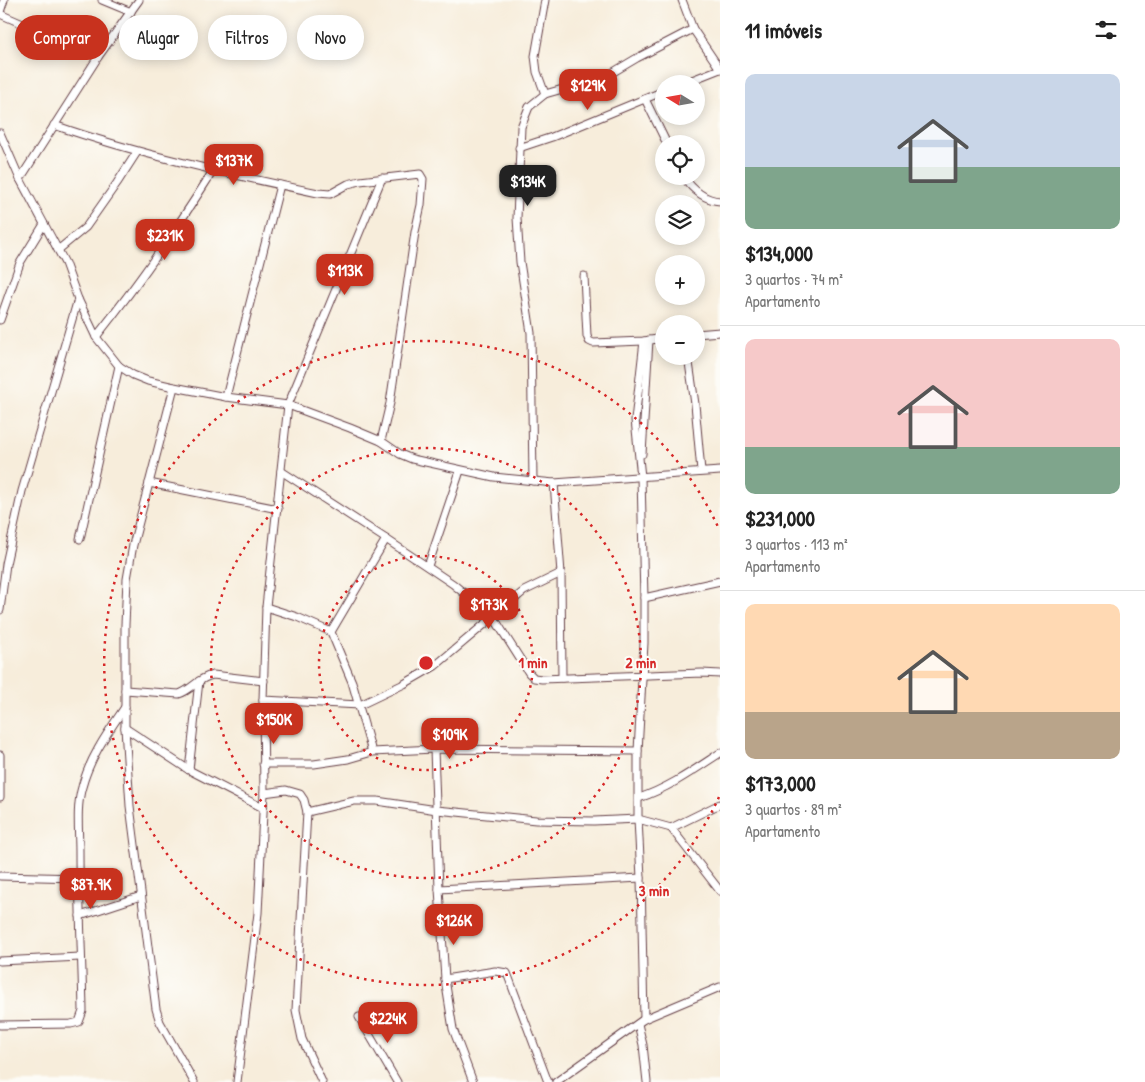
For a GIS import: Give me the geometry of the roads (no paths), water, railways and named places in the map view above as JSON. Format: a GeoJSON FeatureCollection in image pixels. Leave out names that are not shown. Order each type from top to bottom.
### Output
{"type":"FeatureCollection","features":[{"type":"Feature","properties":{"kind":"street"},"geometry":{"type":"LineString","coordinates":[[4,0],[0,13],[15,20]]}},
{"type":"Feature","properties":{"kind":"street"},"geometry":{"type":"LineString","coordinates":[[102,0],[131,12]]}},
{"type":"Feature","properties":{"kind":"street"},"geometry":{"type":"LineString","coordinates":[[109,42],[139,0]]}},
{"type":"Feature","properties":{"kind":"street"},"geometry":{"type":"LineString","coordinates":[[545,0],[535,56],[545,94]]}},
{"type":"Feature","properties":{"kind":"street"},"geometry":{"type":"LineString","coordinates":[[682,0],[693,29],[720,69],[705,75]]}},
{"type":"Feature","properties":{"kind":"street"},"geometry":{"type":"LineString","coordinates":[[533,481],[531,333],[520,262],[517,218],[519,135],[525,115],[529,107],[545,94],[605,77],[693,29]]}},
{"type":"Feature","properties":{"kind":"street"},"geometry":{"type":"LineString","coordinates":[[20,179],[96,60]]}},
{"type":"Feature","properties":{"kind":"street"},"geometry":{"type":"LineString","coordinates":[[519,148],[552,137],[655,95]]}},
{"type":"Feature","properties":{"kind":"street"},"geometry":{"type":"LineString","coordinates":[[645,99],[663,135]]}},
{"type":"Feature","properties":{"kind":"street"},"geometry":{"type":"LineString","coordinates":[[54,124],[137,152],[213,171],[330,194],[348,184],[420,174],[423,178],[423,185],[390,403],[380,442]]}},
{"type":"Feature","properties":{"kind":"street"},"geometry":{"type":"LineString","coordinates":[[0,133],[20,179],[65,263],[78,299],[96,337],[119,366],[133,375],[148,381],[174,387],[226,397],[288,405],[350,428],[412,459],[494,477],[554,483],[720,471]]}},
{"type":"Feature","properties":{"kind":"street"},"geometry":{"type":"LineString","coordinates":[[58,250],[86,227],[137,152]]}},
{"type":"Feature","properties":{"kind":"street"},"geometry":{"type":"LineString","coordinates":[[96,337],[132,291],[213,171]]}},
{"type":"Feature","properties":{"kind":"street"},"geometry":{"type":"LineString","coordinates":[[237,1082],[258,913],[264,793],[263,700],[266,607],[288,405],[382,178]]}},
{"type":"Feature","properties":{"kind":"street"},"geometry":{"type":"LineString","coordinates":[[226,397],[280,185]]}},
{"type":"Feature","properties":{"kind":"street"},"geometry":{"type":"LineString","coordinates":[[689,185],[708,199],[720,201]]}},
{"type":"Feature","properties":{"kind":"street"},"geometry":{"type":"LineString","coordinates":[[0,320],[20,263],[44,224]]}},
{"type":"Feature","properties":{"kind":"street"},"geometry":{"type":"LineString","coordinates":[[584,276],[588,341],[655,340]]}},
{"type":"Feature","properties":{"kind":"street"},"geometry":{"type":"LineString","coordinates":[[0,610],[6,564],[22,491],[78,299]]}},
{"type":"Feature","properties":{"kind":"street"},"geometry":{"type":"LineString","coordinates":[[705,333],[720,332]]}},
{"type":"Feature","properties":{"kind":"street"},"geometry":{"type":"LineString","coordinates":[[646,341],[635,420],[641,477],[644,598],[638,751],[638,819],[641,878],[641,1022],[647,1082]]}},
{"type":"Feature","properties":{"kind":"street"},"geometry":{"type":"LineString","coordinates":[[689,365],[695,404],[700,471]]}},
{"type":"Feature","properties":{"kind":"street"},"geometry":{"type":"LineString","coordinates":[[80,539],[119,366]]}},
{"type":"Feature","properties":{"kind":"street"},"geometry":{"type":"LineString","coordinates":[[174,387],[133,545],[127,579],[125,707],[130,806],[156,1009],[160,1022],[194,1082]]}},
{"type":"Feature","properties":{"kind":"street"},"geometry":{"type":"LineString","coordinates":[[281,471],[453,584],[494,618],[528,672],[534,678],[720,674]]}},
{"type":"Feature","properties":{"kind":"street"},"geometry":{"type":"LineString","coordinates":[[428,566],[460,471]]}},
{"type":"Feature","properties":{"kind":"street"},"geometry":{"type":"LineString","coordinates":[[149,483],[278,509]]}},
{"type":"Feature","properties":{"kind":"street"},"geometry":{"type":"LineString","coordinates":[[554,483],[561,572],[562,678]]}},
{"type":"Feature","properties":{"kind":"street"},"geometry":{"type":"LineString","coordinates":[[331,632],[386,539]]}},
{"type":"Feature","properties":{"kind":"street"},"geometry":{"type":"LineString","coordinates":[[263,700],[360,705],[404,684],[435,666],[524,591],[561,572]]}},
{"type":"Feature","properties":{"kind":"street"},"geometry":{"type":"LineString","coordinates":[[644,598],[720,581]]}},
{"type":"Feature","properties":{"kind":"street"},"geometry":{"type":"LineString","coordinates":[[266,607],[297,617],[331,632],[360,705],[372,752]]}},
{"type":"Feature","properties":{"kind":"street"},"geometry":{"type":"LineString","coordinates":[[125,690],[179,694],[185,692],[205,676],[213,675],[264,681]]}},
{"type":"Feature","properties":{"kind":"street"},"geometry":{"type":"LineString","coordinates":[[189,770],[199,681]]}},
{"type":"Feature","properties":{"kind":"street"},"geometry":{"type":"LineString","coordinates":[[0,1025],[71,1024],[79,1022],[83,1011],[79,878],[81,789],[93,758],[125,707]]}},
{"type":"Feature","properties":{"kind":"street"},"geometry":{"type":"LineString","coordinates":[[126,728],[189,770],[263,808]]}},
{"type":"Feature","properties":{"kind":"street"},"geometry":{"type":"LineString","coordinates":[[263,764],[314,764],[348,759],[372,752],[434,749],[638,751]]}},
{"type":"Feature","properties":{"kind":"street"},"geometry":{"type":"LineString","coordinates":[[434,749],[439,889],[445,979],[453,1029],[473,1082]]}},
{"type":"Feature","properties":{"kind":"street"},"geometry":{"type":"LineString","coordinates":[[639,798],[676,782],[720,753]]}},
{"type":"Feature","properties":{"kind":"street"},"geometry":{"type":"LineString","coordinates":[[0,755],[0,797]]}},
{"type":"Feature","properties":{"kind":"street"},"geometry":{"type":"LineString","coordinates":[[264,793],[286,790],[300,794],[304,800],[307,812],[296,1010],[302,1039],[322,1082]]}},
{"type":"Feature","properties":{"kind":"street"},"geometry":{"type":"LineString","coordinates":[[307,812],[354,801],[377,801],[437,810],[536,820],[594,821],[638,819],[671,828],[720,891]]}},
{"type":"Feature","properties":{"kind":"street"},"geometry":{"type":"LineString","coordinates":[[671,828],[720,804]]}},
{"type":"Feature","properties":{"kind":"street"},"geometry":{"type":"LineString","coordinates":[[0,876],[79,878]]}},
{"type":"Feature","properties":{"kind":"street"},"geometry":{"type":"LineString","coordinates":[[439,889],[641,878]]}},
{"type":"Feature","properties":{"kind":"street"},"geometry":{"type":"LineString","coordinates":[[80,916],[141,896]]}},
{"type":"Feature","properties":{"kind":"street"},"geometry":{"type":"LineString","coordinates":[[0,961],[80,957]]}},
{"type":"Feature","properties":{"kind":"street"},"geometry":{"type":"LineString","coordinates":[[445,979],[495,971],[507,973],[548,1082]]}},
{"type":"Feature","properties":{"kind":"street"},"geometry":{"type":"LineString","coordinates":[[556,1082],[641,1022],[720,987]]}},
{"type":"Feature","properties":{"kind":"street"},"geometry":{"type":"LineString","coordinates":[[359,1016],[397,1082]]}}]}
